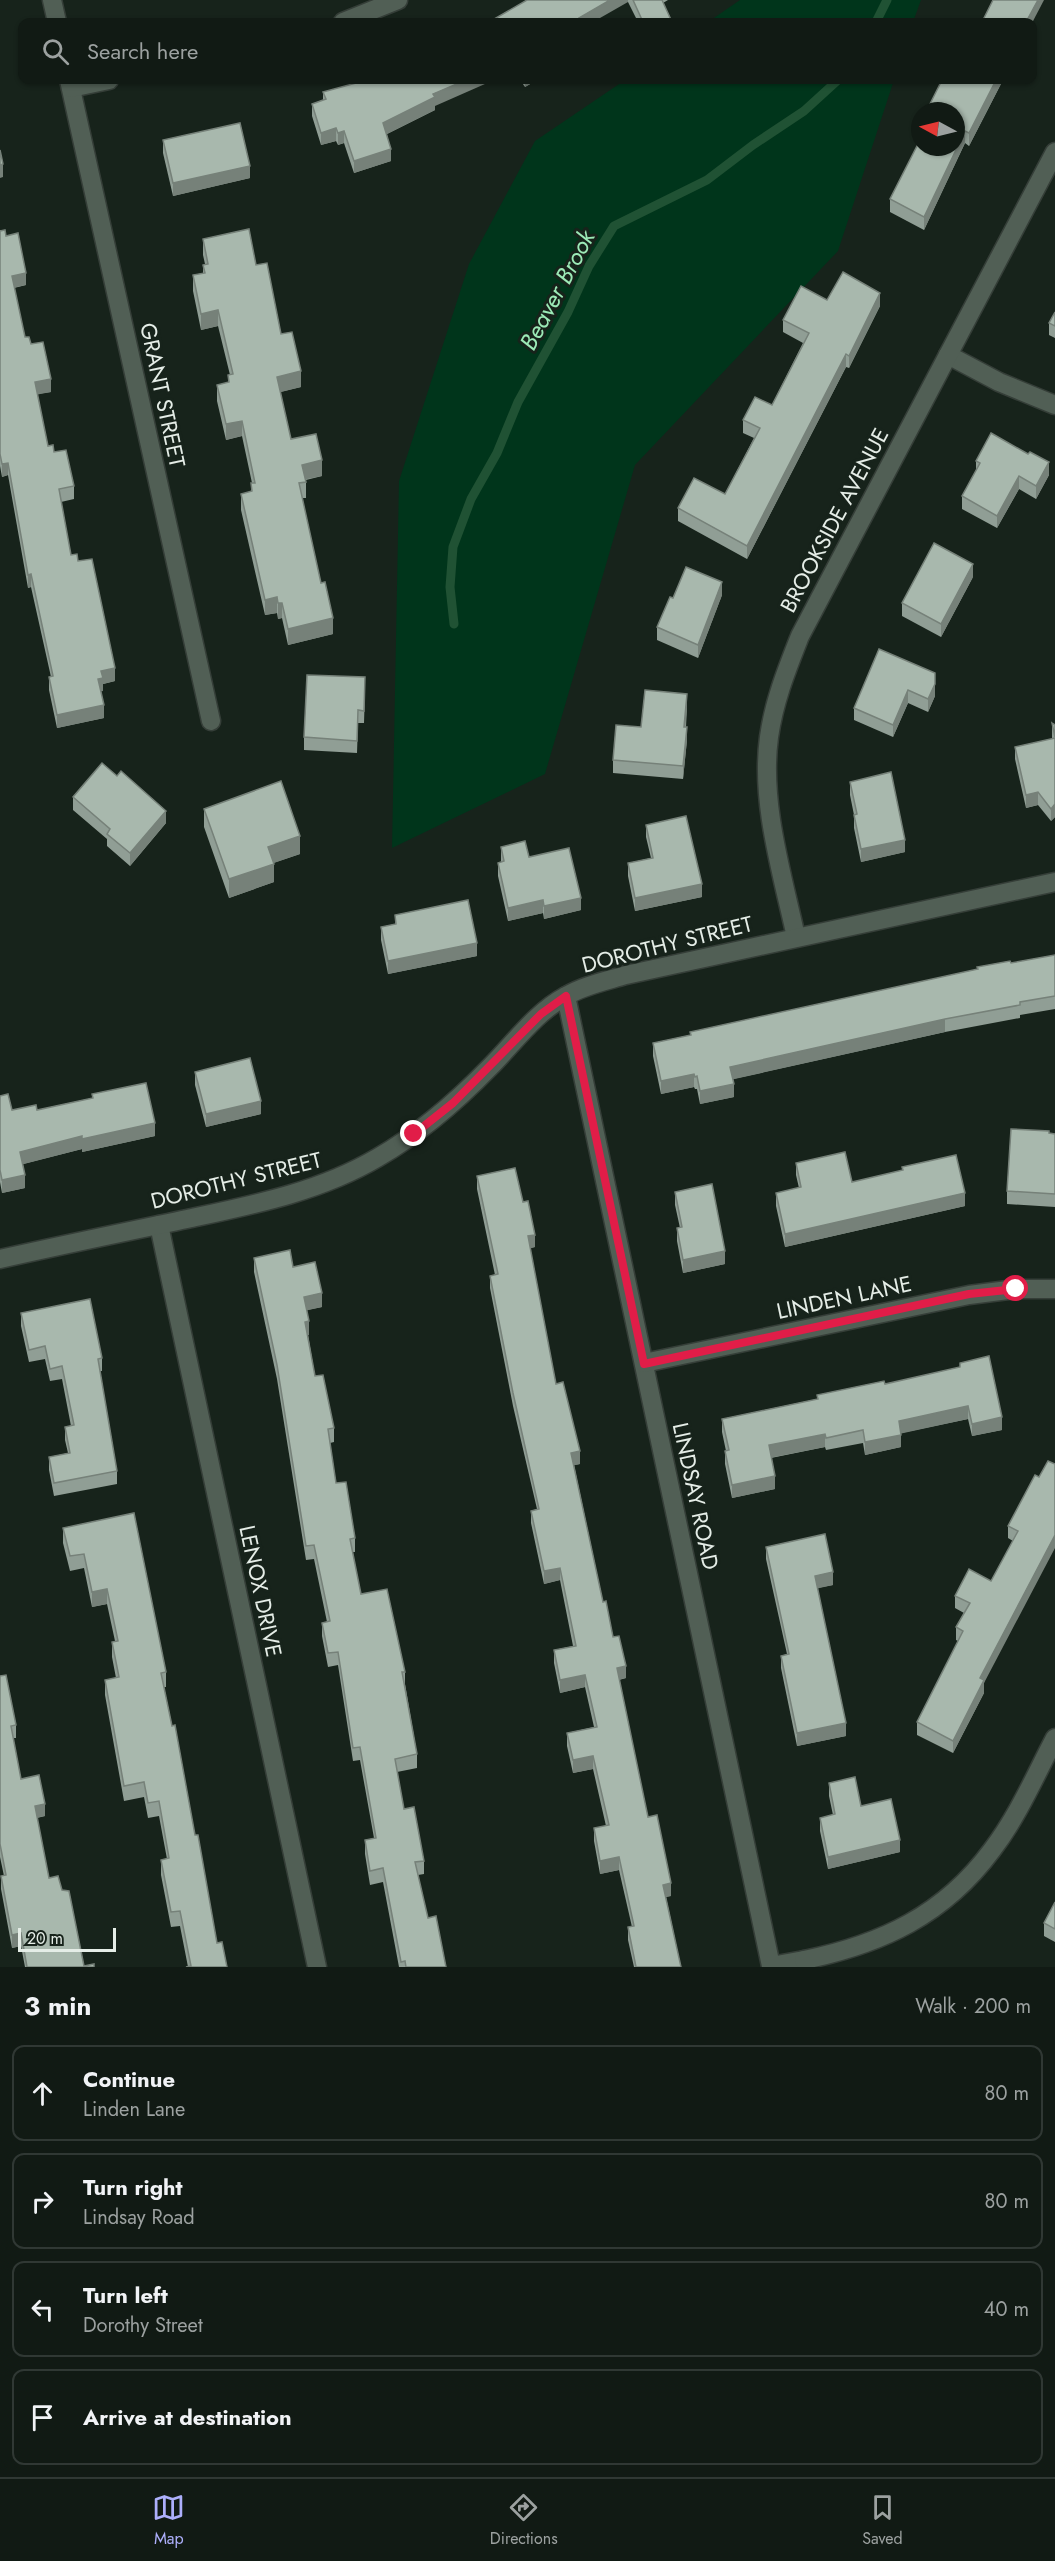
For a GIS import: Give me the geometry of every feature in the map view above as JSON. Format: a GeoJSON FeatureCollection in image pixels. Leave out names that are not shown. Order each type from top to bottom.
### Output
{"type":"FeatureCollection","features":[{"type":"Feature","properties":{"kind":"street"},"geometry":{"type":"LineString","coordinates":[[52,0],[56,18]]}},
{"type":"Feature","properties":{"kind":"street"},"geometry":{"type":"LineString","coordinates":[[353,18],[398,0]]}},
{"type":"Feature","properties":{"kind":"street","name":"GRANT STREET"},"geometry":{"type":"LineString","coordinates":[[70,84],[211,721]]}},
{"type":"Feature","properties":{"kind":"street","name":"BROOKSIDE AVENUE"},"geometry":{"type":"LineString","coordinates":[[796,937],[767,789],[769,737],[781,684],[800,636],[1055,152]]}},
{"type":"Feature","properties":{"kind":"street"},"geometry":{"type":"LineString","coordinates":[[948,355],[999,382],[1055,405]]}},
{"type":"Feature","properties":{"kind":"street","name":"DOROTHY STREET"},"geometry":{"type":"LineString","coordinates":[[0,1259],[296,1193],[337,1178],[376,1159],[414,1134],[453,1103],[541,1014],[566,996],[590,985],[796,937],[1055,882]]}},
{"type":"Feature","properties":{"kind":"street","name":"LINDSAY ROAD"},"geometry":{"type":"LineString","coordinates":[[566,996],[771,1966],[805,1963]]}},
{"type":"Feature","properties":{"kind":"street","name":"LENOX DRIVE"},"geometry":{"type":"LineString","coordinates":[[159,1225],[317,1967]]}},
{"type":"Feature","properties":{"kind":"street","name":"LINDEN LANE"},"geometry":{"type":"LineString","coordinates":[[644,1364],[969,1294],[1016,1289],[1055,1289]]}},
{"type":"Feature","properties":{"kind":"street"},"geometry":{"type":"LineString","coordinates":[[805,1963],[871,1943],[897,1931],[939,1904],[967,1880],[992,1850],[1015,1815],[1055,1738]]}},
{"type":"Feature","properties":{"kind":"green space"},"geometry":{"type":"Polygon","coordinates":[[[740,0],[921,0],[914,18],[714,18],[740,0]]]}},
{"type":"Feature","properties":{"kind":"green space"},"geometry":{"type":"Polygon","coordinates":[[[619,84],[893,84],[838,251],[635,465],[545,774],[392,848],[399,481],[469,264],[535,141],[619,84]]]}},
{"type":"Feature","properties":{"kind":"building"},"geometry":{"type":"Polygon","coordinates":[[[527,0],[610,0],[579,18],[496,18],[527,0]]]}},
{"type":"Feature","properties":{"kind":"building"},"geometry":{"type":"Polygon","coordinates":[[[633,0],[662,0],[670,18],[641,18],[633,0]]]}},
{"type":"Feature","properties":{"kind":"building"},"geometry":{"type":"Polygon","coordinates":[[[993,0],[1038,0],[1028,18],[984,18],[993,0]]]}},
{"type":"Feature","properties":{"kind":"building"},"geometry":{"type":"Polygon","coordinates":[[[352,84],[457,84],[433,94],[435,97],[383,123],[391,149],[354,161],[344,131],[338,133],[336,128],[321,133],[312,104],[326,99],[323,92],[352,84]]]}},
{"type":"Feature","properties":{"kind":"building"},"geometry":{"type":"Polygon","coordinates":[[[940,84],[994,84],[969,133],[965,131],[965,102],[931,102],[940,84]]]}},
{"type":"Feature","properties":{"kind":"building"},"geometry":{"type":"Polygon","coordinates":[[[240,123],[250,166],[173,183],[163,140],[240,123]]]}},
{"type":"Feature","properties":{"kind":"building"},"geometry":{"type":"Polygon","coordinates":[[[912,156],[953,156],[924,217],[890,199],[912,156]]]}},
{"type":"Feature","properties":{"kind":"building"},"geometry":{"type":"Polygon","coordinates":[[[249,229],[256,265],[267,263],[281,334],[292,332],[301,371],[277,377],[291,439],[316,434],[322,460],[302,465],[306,482],[299,483],[321,583],[325,582],[333,618],[288,629],[282,603],[278,603],[277,597],[265,600],[241,494],[252,491],[251,483],[255,483],[242,421],[226,424],[217,385],[229,382],[228,375],[233,374],[218,310],[201,314],[193,275],[205,273],[203,265],[208,264],[203,239],[249,229]]]}},
{"type":"Feature","properties":{"kind":"building"},"geometry":{"type":"Polygon","coordinates":[[[5,230],[6,236],[18,233],[26,273],[12,276],[25,337],[29,337],[31,344],[43,342],[51,379],[35,382],[48,446],[53,445],[54,452],[66,450],[74,486],[59,489],[71,555],[77,554],[78,561],[92,559],[115,668],[101,671],[103,678],[98,679],[104,705],[57,715],[49,677],[53,676],[31,574],[28,575],[8,463],[2,464],[0,454],[0,231],[5,230]]]}},
{"type":"Feature","properties":{"kind":"building"},"geometry":{"type":"Polygon","coordinates":[[[843,272],[880,293],[849,356],[846,354],[747,546],[678,508],[694,478],[725,494],[760,428],[743,420],[755,397],[772,405],[809,333],[783,320],[801,286],[827,300],[843,272]]]}},
{"type":"Feature","properties":{"kind":"building"},"geometry":{"type":"Polygon","coordinates":[[[1055,312],[1055,326],[1049,323],[1055,312]]]}},
{"type":"Feature","properties":{"kind":"building"},"geometry":{"type":"Polygon","coordinates":[[[991,433],[1028,454],[1030,452],[1049,462],[1036,486],[1019,476],[997,516],[962,496],[980,463],[976,461],[991,433]]]}},
{"type":"Feature","properties":{"kind":"building"},"geometry":{"type":"Polygon","coordinates":[[[934,543],[973,564],[941,624],[902,603],[934,543]]]}},
{"type":"Feature","properties":{"kind":"building"},"geometry":{"type":"Polygon","coordinates":[[[686,567],[722,582],[698,645],[657,627],[686,567]]]}},
{"type":"Feature","properties":{"kind":"building"},"geometry":{"type":"Polygon","coordinates":[[[879,649],[935,673],[935,684],[928,699],[908,690],[893,725],[854,708],[879,649]]]}},
{"type":"Feature","properties":{"kind":"building"},"geometry":{"type":"Polygon","coordinates":[[[307,675],[365,677],[364,711],[358,710],[357,741],[304,737],[307,675]]]}},
{"type":"Feature","properties":{"kind":"building"},"geometry":{"type":"Polygon","coordinates":[[[645,690],[687,694],[684,727],[687,727],[683,766],[613,760],[616,725],[641,727],[645,690]]]}},
{"type":"Feature","properties":{"kind":"building"},"geometry":{"type":"Polygon","coordinates":[[[1055,738],[1055,804],[1051,809],[1038,792],[1026,795],[1015,747],[1055,738]]]}},
{"type":"Feature","properties":{"kind":"building"},"geometry":{"type":"Polygon","coordinates":[[[102,763],[117,776],[121,771],[166,811],[130,853],[107,834],[110,829],[73,797],[102,763]]]}},
{"type":"Feature","properties":{"kind":"building"},"geometry":{"type":"Polygon","coordinates":[[[891,772],[905,840],[861,849],[850,782],[891,772]]]}},
{"type":"Feature","properties":{"kind":"building"},"geometry":{"type":"Polygon","coordinates":[[[281,781],[300,836],[268,847],[274,864],[229,879],[204,809],[281,781]]]}},
{"type":"Feature","properties":{"kind":"building"},"geometry":{"type":"Polygon","coordinates":[[[686,816],[702,884],[635,898],[628,863],[653,858],[646,825],[686,816]]]}},
{"type":"Feature","properties":{"kind":"building"},"geometry":{"type":"Polygon","coordinates":[[[525,841],[529,857],[569,848],[581,898],[544,906],[543,900],[508,908],[498,863],[504,861],[501,847],[525,841]]]}},
{"type":"Feature","properties":{"kind":"building"},"geometry":{"type":"Polygon","coordinates":[[[468,900],[477,943],[388,961],[381,927],[396,924],[395,915],[468,900]]]}},
{"type":"Feature","properties":{"kind":"building"},"geometry":{"type":"Polygon","coordinates":[[[1055,955],[1055,996],[730,1067],[734,1084],[700,1091],[697,1076],[695,1077],[694,1074],[661,1081],[653,1043],[691,1035],[690,1032],[978,969],[977,967],[1055,955]]]}},
{"type":"Feature","properties":{"kind":"building"},"geometry":{"type":"Polygon","coordinates":[[[250,1058],[261,1101],[206,1114],[195,1072],[250,1058]]]}},
{"type":"Feature","properties":{"kind":"building"},"geometry":{"type":"Polygon","coordinates":[[[146,1083],[155,1123],[82,1139],[82,1136],[20,1152],[25,1175],[2,1180],[0,1096],[8,1094],[12,1110],[36,1105],[37,1110],[93,1098],[92,1094],[146,1083]]]}},
{"type":"Feature","properties":{"kind":"building"},"geometry":{"type":"Polygon","coordinates":[[[1011,1129],[1049,1131],[1055,1134],[1055,1194],[1007,1191],[1011,1129]]]}},
{"type":"Feature","properties":{"kind":"building"},"geometry":{"type":"Polygon","coordinates":[[[845,1152],[852,1182],[903,1170],[902,1167],[956,1155],[965,1193],[785,1234],[776,1193],[801,1187],[796,1163],[845,1152]]]}},
{"type":"Feature","properties":{"kind":"building"},"geometry":{"type":"Polygon","coordinates":[[[515,1168],[523,1202],[528,1201],[535,1235],[528,1236],[556,1384],[563,1382],[580,1451],[571,1453],[603,1602],[606,1601],[613,1637],[619,1636],[626,1666],[617,1668],[648,1817],[657,1815],[671,1883],[663,1885],[681,1967],[636,1967],[628,1927],[634,1926],[619,1857],[600,1861],[594,1828],[609,1825],[593,1756],[573,1760],[567,1733],[597,1727],[585,1675],[560,1680],[554,1650],[576,1646],[560,1568],[544,1571],[531,1511],[539,1509],[490,1276],[498,1274],[477,1176],[515,1168]]]}},
{"type":"Feature","properties":{"kind":"building"},"geometry":{"type":"Polygon","coordinates":[[[712,1184],[725,1251],[683,1260],[677,1228],[682,1227],[675,1192],[712,1184]]]}},
{"type":"Feature","properties":{"kind":"building"},"geometry":{"type":"Polygon","coordinates":[[[290,1250],[293,1267],[315,1262],[322,1293],[304,1297],[309,1321],[305,1322],[315,1376],[323,1375],[334,1428],[328,1429],[336,1483],[346,1482],[355,1538],[350,1539],[361,1594],[387,1589],[405,1672],[402,1672],[417,1754],[395,1759],[404,1809],[414,1807],[424,1861],[415,1862],[428,1918],[436,1916],[446,1967],[406,1967],[405,1961],[401,1962],[383,1868],[370,1871],[365,1840],[376,1838],[360,1747],[353,1748],[338,1652],[328,1653],[322,1623],[330,1621],[314,1545],[306,1546],[277,1365],[254,1258],[290,1250]]]}},
{"type":"Feature","properties":{"kind":"building"},"geometry":{"type":"Polygon","coordinates":[[[90,1299],[102,1358],[98,1359],[117,1471],[54,1483],[49,1457],[70,1453],[65,1427],[74,1425],[62,1366],[50,1369],[45,1346],[29,1350],[21,1313],[90,1299]]]}},
{"type":"Feature","properties":{"kind":"building"},"geometry":{"type":"Polygon","coordinates":[[[989,1356],[1002,1417],[972,1424],[968,1406],[899,1421],[901,1435],[865,1442],[863,1430],[826,1438],[825,1434],[769,1445],[775,1476],[732,1485],[725,1451],[729,1450],[722,1419],[818,1399],[817,1395],[884,1381],[885,1384],[960,1367],[960,1363],[989,1356]]]}},
{"type":"Feature","properties":{"kind":"building"},"geometry":{"type":"Polygon","coordinates":[[[1048,1461],[1055,1464],[1055,1535],[980,1678],[984,1680],[953,1741],[917,1722],[963,1631],[956,1627],[970,1603],[955,1596],[969,1569],[991,1581],[1018,1531],[1008,1526],[1035,1475],[1039,1477],[1048,1461]]]}},
{"type":"Feature","properties":{"kind":"building"},"geometry":{"type":"Polygon","coordinates":[[[134,1513],[166,1672],[161,1673],[172,1726],[175,1725],[195,1835],[198,1835],[217,1943],[222,1942],[227,1967],[186,1967],[191,1966],[180,1911],[171,1912],[161,1860],[169,1858],[159,1801],[148,1803],[144,1782],[124,1786],[105,1680],[119,1677],[112,1642],[118,1641],[107,1589],[92,1592],[84,1554],[70,1556],[63,1528],[134,1513]]]}},
{"type":"Feature","properties":{"kind":"building"},"geometry":{"type":"Polygon","coordinates":[[[825,1534],[833,1572],[815,1576],[846,1723],[797,1733],[781,1656],[789,1654],[766,1547],[825,1534]]]}},
{"type":"Feature","properties":{"kind":"building"},"geometry":{"type":"Polygon","coordinates":[[[6,1675],[16,1725],[11,1726],[21,1779],[39,1775],[45,1804],[35,1806],[49,1878],[58,1876],[62,1890],[69,1891],[84,1966],[94,1964],[94,1967],[27,1967],[21,1933],[12,1935],[1,1876],[6,1875],[0,1844],[0,1676],[6,1675]]]}},
{"type":"Feature","properties":{"kind":"building"},"geometry":{"type":"Polygon","coordinates":[[[855,1777],[861,1806],[891,1799],[900,1840],[828,1857],[820,1818],[835,1814],[829,1783],[855,1777]]]}},
{"type":"Feature","properties":{"kind":"building"},"geometry":{"type":"Polygon","coordinates":[[[1055,1902],[1055,1929],[1044,1923],[1055,1902]]]}},
{"type":"Feature","properties":{"kind":"waterway","name":"Beaver Brook"},"geometry":{"type":"LineString","coordinates":[[878,18],[887,0]]}},
{"type":"Feature","properties":{"kind":"waterway","name":"Beaver Brook"},"geometry":{"type":"LineString","coordinates":[[454,624],[450,587],[453,547],[471,499],[497,453],[518,402],[568,312],[589,266],[614,226],[707,180],[753,145],[804,111],[834,84]]}},
{"type":"Feature","properties":{"kind":"route"},"geometry":{"type":"LineString","coordinates":[[414,1134],[453,1103],[489,1069],[541,1014],[566,996],[644,1364],[969,1294],[1016,1289]]}}]}
